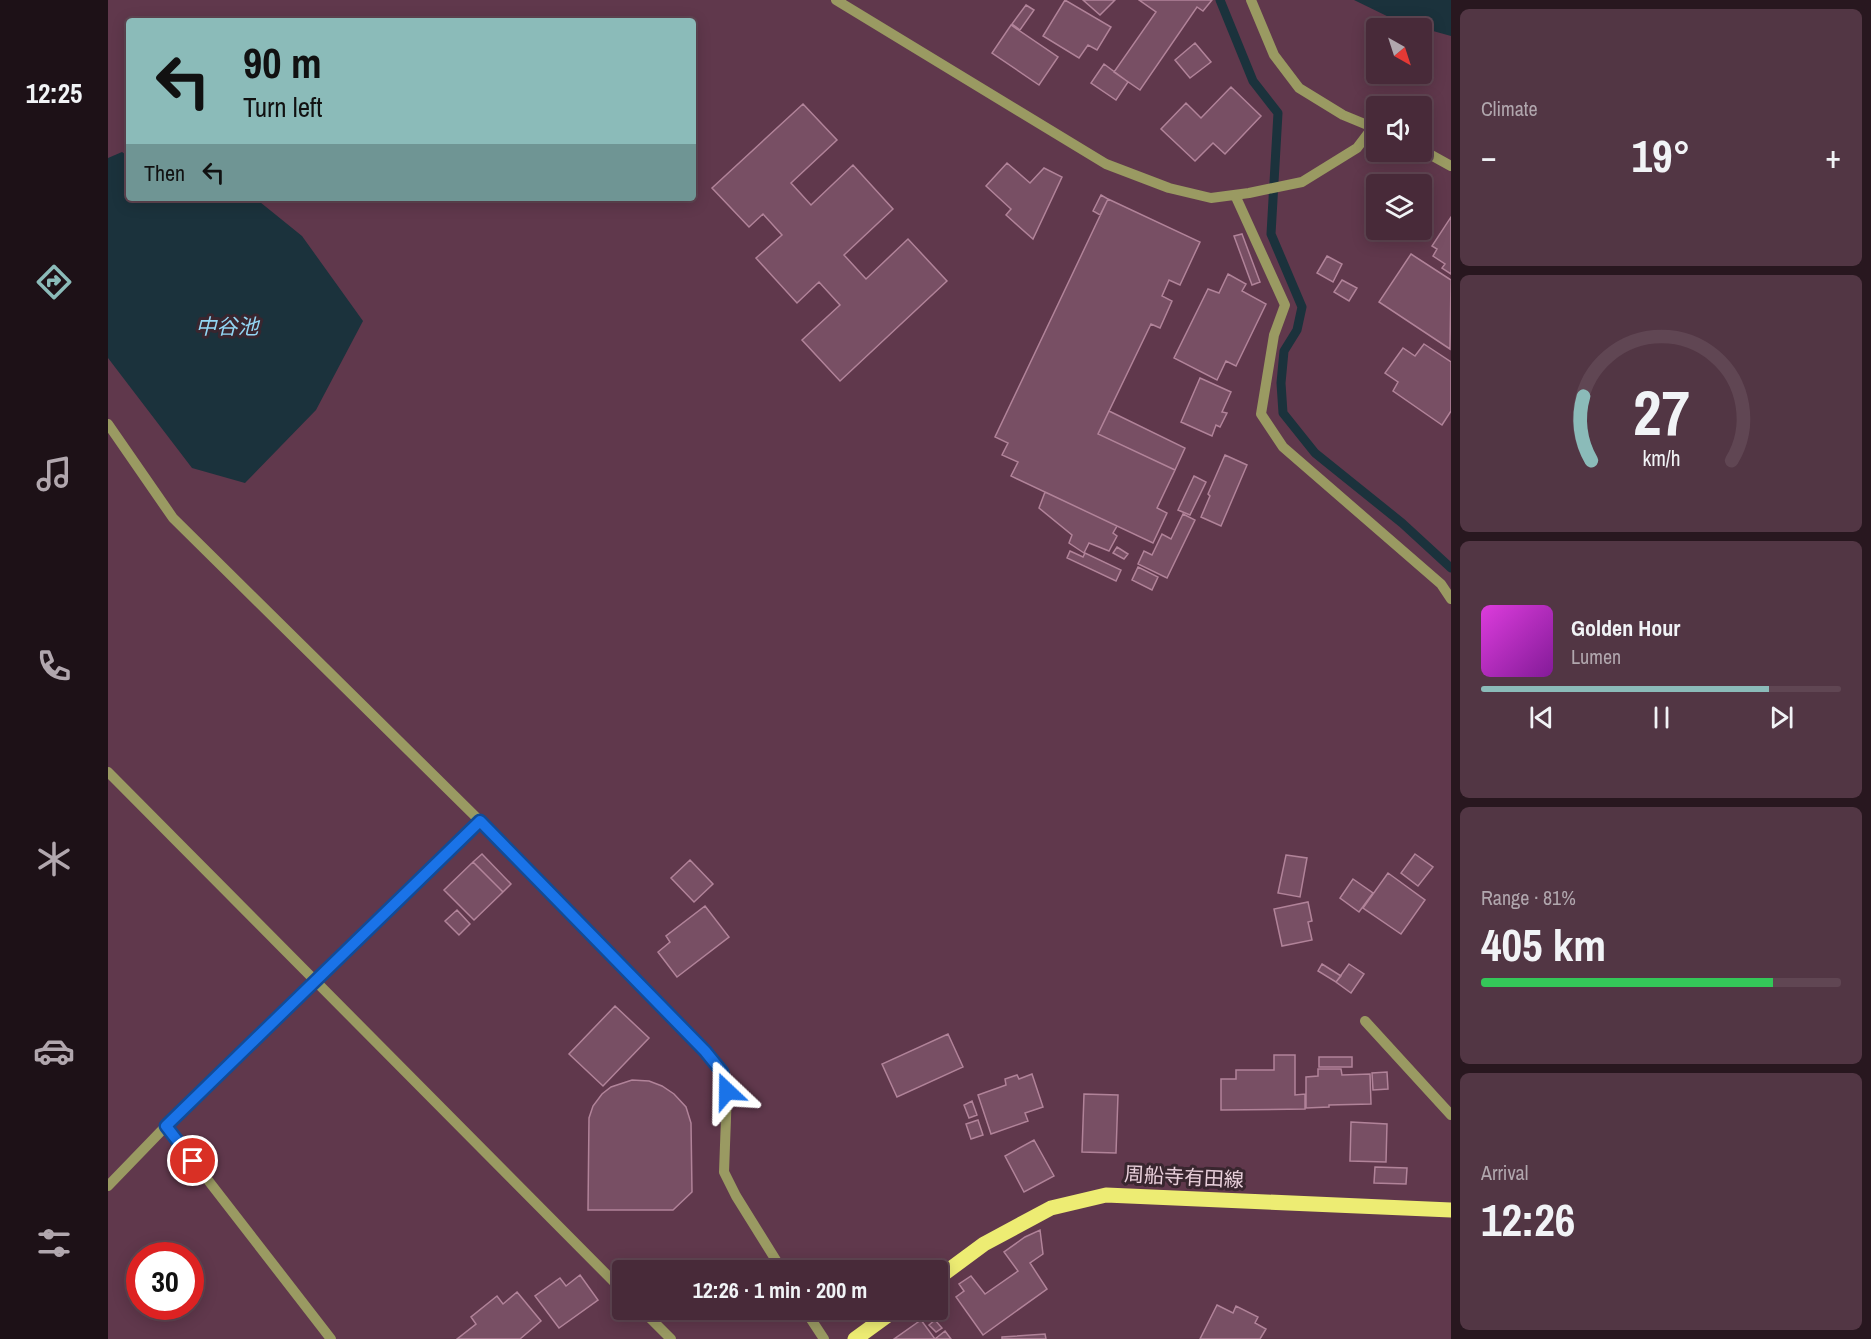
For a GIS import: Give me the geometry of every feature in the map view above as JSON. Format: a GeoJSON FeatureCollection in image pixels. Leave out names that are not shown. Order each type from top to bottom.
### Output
{"type":"FeatureCollection","features":[{"type":"Feature","properties":{"kind":"main road","name":"周船寺有田線"},"geometry":{"type":"LineString","coordinates":[[948,1271],[984,1244],[1051,1208],[1106,1195],[1444,1210]]}},
{"type":"Feature","properties":{"kind":"main road"},"geometry":{"type":"LineString","coordinates":[[855,1339],[881,1320]]}},
{"type":"Feature","properties":{"kind":"street"},"geometry":{"type":"LineString","coordinates":[[836,0],[1106,164],[1169,188],[1211,198],[1302,182],[1357,148],[1366,138]]}},
{"type":"Feature","properties":{"kind":"street"},"geometry":{"type":"LineString","coordinates":[[1251,0],[1274,55],[1299,88],[1343,115],[1366,124]]}},
{"type":"Feature","properties":{"kind":"street"},"geometry":{"type":"LineString","coordinates":[[1432,156],[1451,166]]}},
{"type":"Feature","properties":{"kind":"street"},"geometry":{"type":"LineString","coordinates":[[1235,195],[1285,305],[1274,335],[1261,414],[1283,447],[1441,584],[1451,599]]}},
{"type":"Feature","properties":{"kind":"street"},"geometry":{"type":"LineString","coordinates":[[108,424],[173,518],[480,821],[705,1051],[722,1072],[727,1091],[724,1172],[736,1196],[776,1260]]}},
{"type":"Feature","properties":{"kind":"street"},"geometry":{"type":"LineString","coordinates":[[108,772],[612,1280]]}},
{"type":"Feature","properties":{"kind":"street"},"geometry":{"type":"LineString","coordinates":[[108,1186],[315,979],[480,821]]}},
{"type":"Feature","properties":{"kind":"street"},"geometry":{"type":"LineString","coordinates":[[1365,1022],[1451,1115]]}},
{"type":"Feature","properties":{"kind":"street"},"geometry":{"type":"LineString","coordinates":[[166,1126],[331,1339]]}},
{"type":"Feature","properties":{"kind":"street"},"geometry":{"type":"LineString","coordinates":[[1444,1210],[1451,1199]]}},
{"type":"Feature","properties":{"kind":"street"},"geometry":{"type":"LineString","coordinates":[[652,1320],[671,1339]]}},
{"type":"Feature","properties":{"kind":"street"},"geometry":{"type":"LineString","coordinates":[[812,1320],[824,1339]]}},
{"type":"Feature","properties":{"kind":"water"},"geometry":{"type":"Polygon","coordinates":[[[1354,0],[1451,0],[1451,36],[1432,31],[1432,18],[1391,18],[1354,0]]]}},
{"type":"Feature","properties":{"kind":"water","name":"中谷池"},"geometry":{"type":"Polygon","coordinates":[[[122,152],[126,155],[126,201],[259,201],[302,236],[363,321],[316,410],[245,483],[192,468],[108,358],[108,158],[122,152]]]}},
{"type":"Feature","properties":{"kind":"building"},"geometry":{"type":"Polygon","coordinates":[[[1065,0],[1111,27],[1097,50],[1088,45],[1079,58],[1043,36],[1065,0]]]}},
{"type":"Feature","properties":{"kind":"building"},"geometry":{"type":"Polygon","coordinates":[[[1083,0],[1115,0],[1100,15],[1083,0]]]}},
{"type":"Feature","properties":{"kind":"building"},"geometry":{"type":"Polygon","coordinates":[[[1139,0],[1212,0],[1203,11],[1197,7],[1140,90],[1114,72],[1156,12],[1139,0]]]}},
{"type":"Feature","properties":{"kind":"building"},"geometry":{"type":"Polygon","coordinates":[[[1026,5],[1034,10],[1020,30],[1012,24],[1026,5]]]}},
{"type":"Feature","properties":{"kind":"building"},"geometry":{"type":"Polygon","coordinates":[[[1011,25],[1058,57],[1039,85],[992,53],[1011,25]]]}},
{"type":"Feature","properties":{"kind":"building"},"geometry":{"type":"Polygon","coordinates":[[[1195,43],[1211,62],[1190,78],[1175,60],[1195,43]]]}},
{"type":"Feature","properties":{"kind":"building"},"geometry":{"type":"Polygon","coordinates":[[[1104,64],[1128,82],[1116,100],[1091,83],[1104,64]]]}},
{"type":"Feature","properties":{"kind":"building"},"geometry":{"type":"Polygon","coordinates":[[[1231,87],[1261,116],[1225,154],[1213,143],[1195,161],[1161,129],[1186,103],[1201,118],[1231,87]]]}},
{"type":"Feature","properties":{"kind":"building"},"geometry":{"type":"Polygon","coordinates":[[[803,104],[837,140],[791,183],[811,205],[853,165],[893,209],[844,255],[866,279],[908,239],[947,281],[840,381],[802,340],[840,305],[819,282],[797,303],[756,258],[782,235],[763,214],[749,227],[712,188],[803,104]]]}},
{"type":"Feature","properties":{"kind":"building"},"geometry":{"type":"Polygon","coordinates":[[[1007,163],[1030,183],[1044,168],[1062,177],[1033,239],[1006,215],[1011,209],[986,186],[1007,163]]]}},
{"type":"Feature","properties":{"kind":"building"},"geometry":{"type":"Polygon","coordinates":[[[1101,195],[1108,199],[1100,215],[1093,211],[1101,195]]]}},
{"type":"Feature","properties":{"kind":"building"},"geometry":{"type":"Polygon","coordinates":[[[1108,199],[1200,242],[1180,285],[1169,280],[1162,296],[1172,301],[1160,328],[1151,324],[1098,434],[1175,470],[1157,508],[1167,513],[1153,543],[1011,476],[1018,462],[1002,455],[1008,443],[995,437],[1108,199]]]}},
{"type":"Feature","properties":{"kind":"building"},"geometry":{"type":"Polygon","coordinates":[[[1451,217],[1451,274],[1442,268],[1445,264],[1433,256],[1437,249],[1432,246],[1451,217]]]}},
{"type":"Feature","properties":{"kind":"building"},"geometry":{"type":"Polygon","coordinates":[[[1242,234],[1260,282],[1252,285],[1234,236],[1242,234]]]}},
{"type":"Feature","properties":{"kind":"building"},"geometry":{"type":"Polygon","coordinates":[[[1411,254],[1451,280],[1450,349],[1379,302],[1411,254]]]}},
{"type":"Feature","properties":{"kind":"building"},"geometry":{"type":"Polygon","coordinates":[[[1327,256],[1342,264],[1333,282],[1317,273],[1327,256]]]}},
{"type":"Feature","properties":{"kind":"building"},"geometry":{"type":"Polygon","coordinates":[[[1228,274],[1246,284],[1242,291],[1266,304],[1236,366],[1226,361],[1217,380],[1174,358],[1208,289],[1219,293],[1228,274]]]}},
{"type":"Feature","properties":{"kind":"building"},"geometry":{"type":"Polygon","coordinates":[[[1342,280],[1357,288],[1349,301],[1334,292],[1342,280]]]}},
{"type":"Feature","properties":{"kind":"building"},"geometry":{"type":"Polygon","coordinates":[[[1424,344],[1451,362],[1451,411],[1442,425],[1393,391],[1398,382],[1385,373],[1403,348],[1415,356],[1424,344]]]}},
{"type":"Feature","properties":{"kind":"building"},"geometry":{"type":"Polygon","coordinates":[[[1200,378],[1231,392],[1222,412],[1227,413],[1220,427],[1216,425],[1212,436],[1181,422],[1200,378]]]}},
{"type":"Feature","properties":{"kind":"building"},"geometry":{"type":"Polygon","coordinates":[[[1109,411],[1185,448],[1175,470],[1098,434],[1109,411]]]}},
{"type":"Feature","properties":{"kind":"building"},"geometry":{"type":"Polygon","coordinates":[[[1225,455],[1247,465],[1221,526],[1201,517],[1225,455]]]}},
{"type":"Feature","properties":{"kind":"building"},"geometry":{"type":"Polygon","coordinates":[[[1194,476],[1206,482],[1190,515],[1178,510],[1194,476]]]}},
{"type":"Feature","properties":{"kind":"building"},"geometry":{"type":"Polygon","coordinates":[[[1045,492],[1117,526],[1113,533],[1117,536],[1109,551],[1089,543],[1084,553],[1069,543],[1072,535],[1039,508],[1045,492]]]}},
{"type":"Feature","properties":{"kind":"building"},"geometry":{"type":"Polygon","coordinates":[[[1183,514],[1195,520],[1167,578],[1138,564],[1144,551],[1152,555],[1162,534],[1171,539],[1183,514]]]}},
{"type":"Feature","properties":{"kind":"building"},"geometry":{"type":"Polygon","coordinates":[[[1117,547],[1128,554],[1124,559],[1113,553],[1117,547]]]}},
{"type":"Feature","properties":{"kind":"building"},"geometry":{"type":"Polygon","coordinates":[[[1070,551],[1083,557],[1085,553],[1121,570],[1116,581],[1067,558],[1070,551]]]}},
{"type":"Feature","properties":{"kind":"building"},"geometry":{"type":"Polygon","coordinates":[[[1138,567],[1158,577],[1152,590],[1132,580],[1138,567]]]}},
{"type":"Feature","properties":{"kind":"building"},"geometry":{"type":"Polygon","coordinates":[[[482,854],[511,884],[503,892],[473,862],[482,854]]]}},
{"type":"Feature","properties":{"kind":"building"},"geometry":{"type":"Polygon","coordinates":[[[1415,854],[1433,867],[1418,886],[1401,873],[1415,854]]]}},
{"type":"Feature","properties":{"kind":"building"},"geometry":{"type":"Polygon","coordinates":[[[1286,855],[1307,858],[1300,897],[1278,893],[1286,855]]]}},
{"type":"Feature","properties":{"kind":"building"},"geometry":{"type":"Polygon","coordinates":[[[690,860],[713,884],[694,902],[671,878],[690,860]]]}},
{"type":"Feature","properties":{"kind":"building"},"geometry":{"type":"Polygon","coordinates":[[[473,862],[503,892],[474,920],[444,890],[473,862]]]}},
{"type":"Feature","properties":{"kind":"building"},"geometry":{"type":"Polygon","coordinates":[[[1388,873],[1425,900],[1401,934],[1363,908],[1388,873]]]}},
{"type":"Feature","properties":{"kind":"building"},"geometry":{"type":"Polygon","coordinates":[[[1353,879],[1373,893],[1359,912],[1340,898],[1353,879]]]}},
{"type":"Feature","properties":{"kind":"building"},"geometry":{"type":"Polygon","coordinates":[[[1308,902],[1312,921],[1308,922],[1312,940],[1282,946],[1274,909],[1308,902]]]}},
{"type":"Feature","properties":{"kind":"building"},"geometry":{"type":"Polygon","coordinates":[[[705,906],[729,937],[677,977],[658,952],[670,942],[666,936],[705,906]]]}},
{"type":"Feature","properties":{"kind":"building"},"geometry":{"type":"Polygon","coordinates":[[[457,910],[470,924],[459,935],[445,921],[457,910]]]}},
{"type":"Feature","properties":{"kind":"building"},"geometry":{"type":"Polygon","coordinates":[[[1322,964],[1341,976],[1336,982],[1318,971],[1322,964]]]}},
{"type":"Feature","properties":{"kind":"building"},"geometry":{"type":"Polygon","coordinates":[[[1349,964],[1364,974],[1351,993],[1336,982],[1349,964]]]}},
{"type":"Feature","properties":{"kind":"building"},"geometry":{"type":"Polygon","coordinates":[[[615,1006],[649,1038],[603,1086],[569,1054],[615,1006]]]}},
{"type":"Feature","properties":{"kind":"building"},"geometry":{"type":"Polygon","coordinates":[[[948,1034],[963,1067],[897,1097],[882,1064],[948,1034]]]}},
{"type":"Feature","properties":{"kind":"building"},"geometry":{"type":"Polygon","coordinates":[[[1274,1055],[1295,1055],[1295,1095],[1305,1094],[1305,1109],[1221,1110],[1221,1079],[1236,1079],[1236,1070],[1274,1070],[1274,1055]]]}},
{"type":"Feature","properties":{"kind":"building"},"geometry":{"type":"Polygon","coordinates":[[[1319,1057],[1352,1057],[1352,1067],[1319,1067],[1319,1057]]]}},
{"type":"Feature","properties":{"kind":"building"},"geometry":{"type":"Polygon","coordinates":[[[1318,1069],[1341,1069],[1342,1075],[1370,1074],[1371,1104],[1306,1108],[1306,1077],[1318,1076],[1318,1069]]]}},
{"type":"Feature","properties":{"kind":"building"},"geometry":{"type":"Polygon","coordinates":[[[1387,1072],[1388,1089],[1373,1090],[1372,1073],[1387,1072]]]}},
{"type":"Feature","properties":{"kind":"building"},"geometry":{"type":"Polygon","coordinates":[[[1032,1074],[1043,1107],[1025,1113],[1028,1121],[991,1134],[978,1095],[1006,1085],[1005,1079],[1017,1075],[1019,1079],[1032,1074]]]}},
{"type":"Feature","properties":{"kind":"building"},"geometry":{"type":"Polygon","coordinates":[[[632,1080],[649,1081],[662,1086],[674,1094],[686,1107],[691,1123],[692,1192],[673,1210],[588,1210],[589,1118],[593,1106],[611,1087],[632,1080]]]}},
{"type":"Feature","properties":{"kind":"building"},"geometry":{"type":"Polygon","coordinates":[[[1084,1094],[1118,1095],[1116,1153],[1082,1152],[1084,1094]]]}},
{"type":"Feature","properties":{"kind":"building"},"geometry":{"type":"Polygon","coordinates":[[[972,1101],[977,1115],[969,1118],[964,1105],[972,1101]]]}},
{"type":"Feature","properties":{"kind":"building"},"geometry":{"type":"Polygon","coordinates":[[[978,1120],[983,1135],[971,1139],[966,1124],[978,1120]]]}},
{"type":"Feature","properties":{"kind":"building"},"geometry":{"type":"Polygon","coordinates":[[[1351,1122],[1387,1124],[1386,1162],[1350,1161],[1351,1122]]]}},
{"type":"Feature","properties":{"kind":"building"},"geometry":{"type":"Polygon","coordinates":[[[1034,1140],[1054,1176],[1024,1192],[1005,1156],[1034,1140]]]}},
{"type":"Feature","properties":{"kind":"building"},"geometry":{"type":"Polygon","coordinates":[[[1375,1167],[1407,1168],[1406,1184],[1374,1183],[1375,1167]]]}},
{"type":"Feature","properties":{"kind":"building"},"geometry":{"type":"Polygon","coordinates":[[[1040,1230],[1043,1254],[1030,1263],[1047,1289],[983,1335],[956,1297],[964,1291],[959,1284],[971,1276],[985,1294],[1018,1271],[1004,1252],[1025,1237],[1040,1230]]]}},
{"type":"Feature","properties":{"kind":"building"},"geometry":{"type":"Polygon","coordinates":[[[580,1275],[598,1300],[559,1328],[535,1296],[560,1278],[566,1286],[580,1275]]]}},
{"type":"Feature","properties":{"kind":"building"},"geometry":{"type":"Polygon","coordinates":[[[517,1292],[541,1321],[520,1339],[457,1339],[476,1324],[471,1317],[497,1296],[503,1304],[517,1292]]]}},
{"type":"Feature","properties":{"kind":"building"},"geometry":{"type":"Polygon","coordinates":[[[1217,1305],[1233,1313],[1236,1306],[1258,1317],[1255,1323],[1266,1329],[1260,1339],[1200,1339],[1217,1305]]]}},
{"type":"Feature","properties":{"kind":"building"},"geometry":{"type":"Polygon","coordinates":[[[921,1320],[935,1339],[894,1339],[921,1320]]]}},
{"type":"Feature","properties":{"kind":"building"},"geometry":{"type":"Polygon","coordinates":[[[935,1320],[942,1328],[936,1332],[929,1325],[935,1320]]]}},
{"type":"Feature","properties":{"kind":"building"},"geometry":{"type":"Polygon","coordinates":[[[945,1331],[951,1339],[935,1339],[945,1331]]]}},
{"type":"Feature","properties":{"kind":"building"},"geometry":{"type":"Polygon","coordinates":[[[1045,1334],[1046,1339],[1002,1339],[1002,1337],[1045,1334]]]}},
{"type":"Feature","properties":{"kind":"waterway"},"geometry":{"type":"LineString","coordinates":[[1220,0],[1253,81],[1278,113],[1271,234],[1302,307],[1297,330],[1284,351],[1281,383],[1283,413],[1315,453],[1402,523],[1451,568]]}},
{"type":"Feature","properties":{"kind":"route"},"geometry":{"type":"LineString","coordinates":[[193,1161],[166,1126],[480,821],[705,1051],[722,1072],[727,1091]]}}]}
